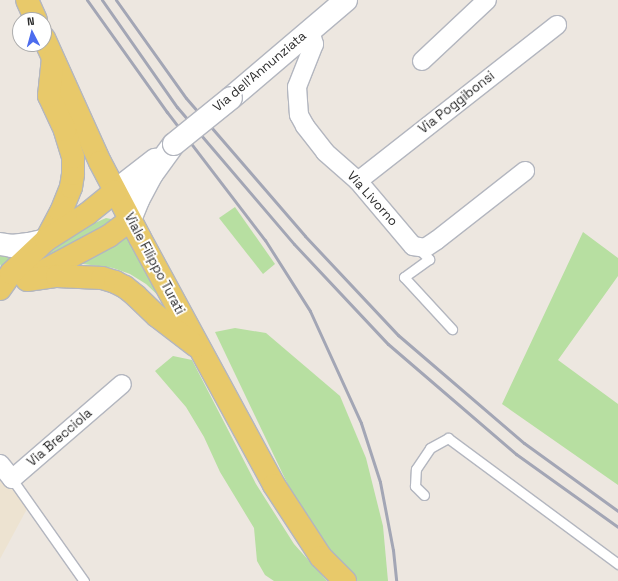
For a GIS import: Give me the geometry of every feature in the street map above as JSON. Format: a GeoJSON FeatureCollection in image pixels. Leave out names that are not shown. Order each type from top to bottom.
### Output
{"type":"FeatureCollection","features":[{"type":"Feature","properties":{"kind":"main road"},"geometry":{"type":"LineString","coordinates":[[27,0],[32,12]]}},
{"type":"Feature","properties":{"kind":"main road","name":"Viale Filippo Turati"},"geometry":{"type":"LineString","coordinates":[[50,52],[130,220],[274,485],[321,556],[345,581]]}},
{"type":"Feature","properties":{"kind":"main road"},"geometry":{"type":"LineString","coordinates":[[46,240],[62,212],[73,174],[73,157],[65,130],[49,96],[53,59]]}},
{"type":"Feature","properties":{"kind":"main road"},"geometry":{"type":"LineString","coordinates":[[0,289],[11,273],[46,240],[87,214],[116,191]]}},
{"type":"Feature","properties":{"kind":"main road"},"geometry":{"type":"LineString","coordinates":[[0,295],[110,236],[130,220]]}},
{"type":"Feature","properties":{"kind":"main road"},"geometry":{"type":"LineString","coordinates":[[27,280],[57,276],[102,278],[115,282],[131,291],[172,329],[201,349]]}},
{"type":"Feature","properties":{"kind":"street","name":"Via dell'Annunziata"},"geometry":{"type":"LineString","coordinates":[[116,191],[231,98],[346,0]]}},
{"type":"Feature","properties":{"kind":"street"},"geometry":{"type":"LineString","coordinates":[[422,61],[487,0]]}},
{"type":"Feature","properties":{"kind":"street","name":"Via Poggibonsi"},"geometry":{"type":"LineString","coordinates":[[358,181],[557,25]]}},
{"type":"Feature","properties":{"kind":"street","name":"Via Livorno"},"geometry":{"type":"LineString","coordinates":[[310,31],[314,44],[296,87],[300,115],[305,126],[325,152],[358,181],[414,246],[417,247]]}},
{"type":"Feature","properties":{"kind":"street","name":"Via dell'Annunziata"},"geometry":{"type":"LineString","coordinates":[[130,220],[138,200],[152,174],[174,144]]}},
{"type":"Feature","properties":{"kind":"street"},"geometry":{"type":"LineString","coordinates":[[417,247],[425,248],[437,240],[525,171]]}},
{"type":"Feature","properties":{"kind":"street"},"geometry":{"type":"LineString","coordinates":[[0,244],[23,245],[46,240]]}},
{"type":"Feature","properties":{"kind":"street","name":"Via Brecciola"},"geometry":{"type":"LineString","coordinates":[[12,479],[122,384]]}},
{"type":"Feature","properties":{"kind":"street"},"geometry":{"type":"LineString","coordinates":[[0,464],[12,479]]}},
{"type":"Feature","properties":{"kind":"lane"},"geometry":{"type":"LineString","coordinates":[[417,247],[429,259],[404,277],[452,330]]}},
{"type":"Feature","properties":{"kind":"lane"},"geometry":{"type":"LineString","coordinates":[[424,495],[415,486],[416,469],[430,448],[448,438],[618,564]]}},
{"type":"Feature","properties":{"kind":"lane"},"geometry":{"type":"LineString","coordinates":[[12,479],[84,581]]}},
{"type":"Feature","properties":{"kind":"shaded area"},"geometry":{"type":"Polygon","coordinates":[[[0,476],[28,507],[0,559],[0,476]]]}},
{"type":"Feature","properties":{"kind":"green space"},"geometry":{"type":"Polygon","coordinates":[[[235,207],[275,264],[263,274],[219,218],[235,207]]]}},
{"type":"Feature","properties":{"kind":"green space"},"geometry":{"type":"Polygon","coordinates":[[[106,218],[111,219],[112,223],[27,267],[41,256],[86,227],[106,218]]]}},
{"type":"Feature","properties":{"kind":"green space"},"geometry":{"type":"Polygon","coordinates":[[[583,232],[618,258],[618,276],[558,360],[618,404],[618,485],[502,404],[583,232]]]}},
{"type":"Feature","properties":{"kind":"green space"},"geometry":{"type":"Polygon","coordinates":[[[128,234],[165,302],[146,284],[130,274],[113,268],[76,263],[128,234]]]}},
{"type":"Feature","properties":{"kind":"green space"},"geometry":{"type":"Polygon","coordinates":[[[0,251],[19,251],[3,272],[0,264],[0,251]]]}},
{"type":"Feature","properties":{"kind":"green space"},"geometry":{"type":"Polygon","coordinates":[[[235,328],[266,333],[340,396],[366,458],[383,526],[388,581],[353,581],[341,569],[299,508],[215,332],[235,328]]]}},
{"type":"Feature","properties":{"kind":"green space"},"geometry":{"type":"Polygon","coordinates":[[[173,356],[192,360],[256,484],[294,544],[327,581],[274,581],[265,575],[257,561],[254,528],[220,472],[204,437],[186,407],[155,371],[173,356]]]}},
{"type":"Feature","properties":{"kind":"railway"},"geometry":{"type":"LineString","coordinates":[[87,0],[167,112],[265,240],[310,311],[361,423],[380,482],[393,550],[396,581]]}},
{"type":"Feature","properties":{"kind":"railway"},"geometry":{"type":"LineString","coordinates":[[102,0],[177,107],[294,244],[388,344],[516,454],[618,527]]}},
{"type":"Feature","properties":{"kind":"railway"},"geometry":{"type":"LineString","coordinates":[[116,0],[186,98],[305,236],[398,335],[524,443],[618,511]]}}]}
